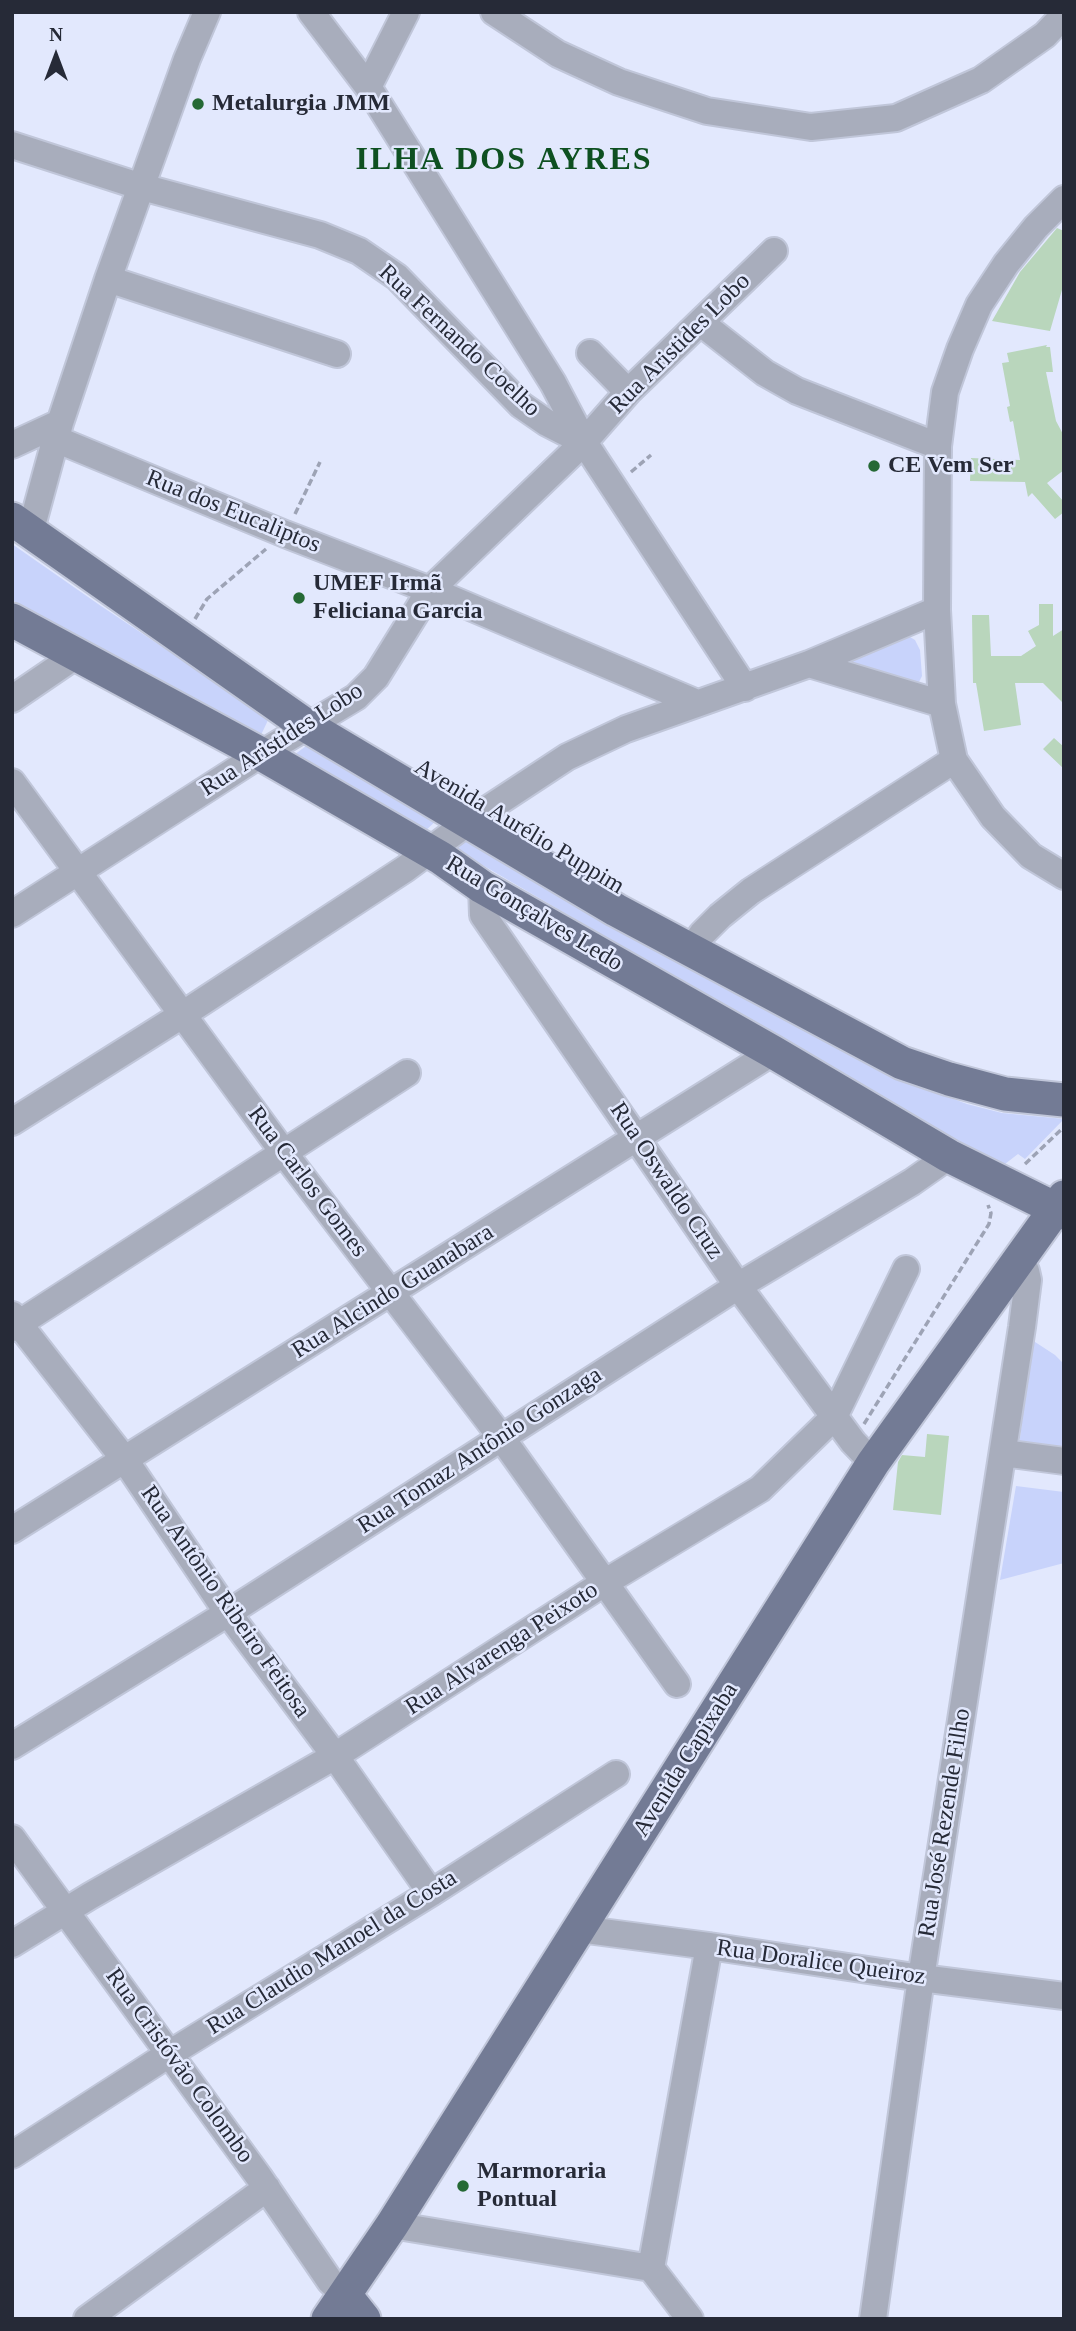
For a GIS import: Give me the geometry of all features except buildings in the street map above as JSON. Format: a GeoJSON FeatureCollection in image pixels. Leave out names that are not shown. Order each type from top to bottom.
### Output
{"type":"FeatureCollection","features":[{"type":"Feature","properties":{"kind":"main road","name":"Avenida Aurélio Puppim"},"geometry":{"type":"LineString","coordinates":[[21,526],[307,726],[617,910],[902,1063],[1005,1094],[1061,1094]]}},
{"type":"Feature","properties":{"kind":"main road","name":"Rua Gonçalves Ledo"},"geometry":{"type":"LineString","coordinates":[[12,621],[261,754],[441,858],[482,887],[773,1052],[949,1156],[1061,1206]]}},
{"type":"Feature","properties":{"kind":"main road","name":"Avenida Capixaba"},"geometry":{"type":"LineString","coordinates":[[346,2311],[393,2225],[873,1463],[1061,1206]]}},
{"type":"Feature","properties":{"kind":"street"},"geometry":{"type":"LineString","coordinates":[[21,526],[187,59],[207,12]]}},
{"type":"Feature","properties":{"kind":"street"},"geometry":{"type":"LineString","coordinates":[[311,12],[368,87],[553,383],[584,442]]}},
{"type":"Feature","properties":{"kind":"street"},"geometry":{"type":"LineString","coordinates":[[368,87],[406,12]]}},
{"type":"Feature","properties":{"kind":"street"},"geometry":{"type":"LineString","coordinates":[[494,12],[558,54],[619,82],[707,111],[811,127],[896,118],[957,91],[981,80],[1045,35],[1064,15]]}},
{"type":"Feature","properties":{"kind":"street","name":"Rua Fernando Coelho"},"geometry":{"type":"LineString","coordinates":[[12,145],[142,187],[320,235],[359,251],[397,277],[521,405],[584,442],[745,688]]}},
{"type":"Feature","properties":{"kind":"street"},"geometry":{"type":"LineString","coordinates":[[1064,199],[1036,227],[1006,264],[979,305],[945,392],[938,446],[937,610],[942,704],[954,760],[993,817],[1031,856],[1064,876]]}},
{"type":"Feature","properties":{"kind":"street","name":"Rua Aristides Lobo"},"geometry":{"type":"LineString","coordinates":[[12,914],[261,754],[356,697],[376,677],[430,590],[584,442],[628,392],[774,251]]}},
{"type":"Feature","properties":{"kind":"street"},"geometry":{"type":"LineString","coordinates":[[108,279],[337,354]]}},
{"type":"Feature","properties":{"kind":"street"},"geometry":{"type":"LineString","coordinates":[[701,323],[765,373],[797,391],[938,446]]}},
{"type":"Feature","properties":{"kind":"street"},"geometry":{"type":"LineString","coordinates":[[590,353],[628,392]]}},
{"type":"Feature","properties":{"kind":"street"},"geometry":{"type":"LineString","coordinates":[[12,445],[53,432]]}},
{"type":"Feature","properties":{"kind":"street","name":"Rua dos Eucaliptos"},"geometry":{"type":"LineString","coordinates":[[53,432],[285,534],[430,590],[697,703]]}},
{"type":"Feature","properties":{"kind":"street"},"geometry":{"type":"LineString","coordinates":[[12,1122],[182,1015],[429,853],[468,822],[567,757],[626,729],[745,688],[937,610]]}},
{"type":"Feature","properties":{"kind":"street"},"geometry":{"type":"LineString","coordinates":[[12,699],[78,654]]}},
{"type":"Feature","properties":{"kind":"street"},"geometry":{"type":"LineString","coordinates":[[810,663],[942,704]]}},
{"type":"Feature","properties":{"kind":"street"},"geometry":{"type":"LineString","coordinates":[[692,948],[720,916],[751,891],[954,760]]}},
{"type":"Feature","properties":{"kind":"street","name":"Rua Carlos Gomes"},"geometry":{"type":"LineString","coordinates":[[12,782],[284,1153],[501,1437],[677,1684]]}},
{"type":"Feature","properties":{"kind":"street","name":"Rua Oswaldo Cruz"},"geometry":{"type":"LineString","coordinates":[[482,887],[483,915],[738,1286],[853,1442],[873,1463]]}},
{"type":"Feature","properties":{"kind":"street","name":"Rua Alcindo Guanabara"},"geometry":{"type":"LineString","coordinates":[[12,1530],[773,1052]]}},
{"type":"Feature","properties":{"kind":"street"},"geometry":{"type":"LineString","coordinates":[[14,1322],[407,1073]]}},
{"type":"Feature","properties":{"kind":"street","name":"Rua Tomaz Antônio Gonzaga"},"geometry":{"type":"LineString","coordinates":[[12,1746],[228,1613],[738,1286],[912,1182],[949,1156]]}},
{"type":"Feature","properties":{"kind":"street","name":"Rua José Rezende Filho"},"geometry":{"type":"LineString","coordinates":[[873,2319],[921,1978],[1022,1328],[1028,1280],[1024,1264],[1020,1260]]}},
{"type":"Feature","properties":{"kind":"street","name":"Rua Alvarenga Peixoto"},"geometry":{"type":"LineString","coordinates":[[12,1944],[65,1910],[335,1756],[604,1583],[760,1489],[834,1417],[906,1269]]}},
{"type":"Feature","properties":{"kind":"street"},"geometry":{"type":"LineString","coordinates":[[998,1292],[1013,1308],[1022,1328]]}},
{"type":"Feature","properties":{"kind":"street","name":"Rua Antônio Ribeiro Feitosa"},"geometry":{"type":"LineString","coordinates":[[14,1322],[125,1460],[228,1613],[335,1756],[431,1893]]}},
{"type":"Feature","properties":{"kind":"street"},"geometry":{"type":"LineString","coordinates":[[1003,1453],[1064,1461]]}},
{"type":"Feature","properties":{"kind":"street","name":"Rua Claudio Manoel da Costa"},"geometry":{"type":"LineString","coordinates":[[12,2155],[616,1774]]}},
{"type":"Feature","properties":{"kind":"street","name":"Rua Cristóvão Colombo"},"geometry":{"type":"LineString","coordinates":[[12,1838],[267,2188],[330,2280],[346,2311]]}},
{"type":"Feature","properties":{"kind":"street","name":"Rua Doralice Queiroz"},"geometry":{"type":"LineString","coordinates":[[579,1929],[1064,1996]]}},
{"type":"Feature","properties":{"kind":"street"},"geometry":{"type":"LineString","coordinates":[[650,2268],[709,1946]]}},
{"type":"Feature","properties":{"kind":"street"},"geometry":{"type":"LineString","coordinates":[[87,2319],[267,2188]]}},
{"type":"Feature","properties":{"kind":"street"},"geometry":{"type":"LineString","coordinates":[[393,2225],[650,2268],[690,2319]]}},
{"type":"Feature","properties":{"kind":"path"},"geometry":{"type":"LineString","coordinates":[[614,488],[651,455]]}},
{"type":"Feature","properties":{"kind":"shaded area"},"geometry":{"type":"Polygon","coordinates":[[[12,544],[269,718],[261,735],[12,600],[12,544]]]}},
{"type":"Feature","properties":{"kind":"shaded area"},"geometry":{"type":"Polygon","coordinates":[[[905,634],[915,640],[920,650],[922,676],[918,684],[827,663],[905,634]]]}},
{"type":"Feature","properties":{"kind":"shaded area"},"geometry":{"type":"Polygon","coordinates":[[[310,743],[438,819],[424,832],[294,755],[310,743]]]}},
{"type":"Feature","properties":{"kind":"shaded area"},"geometry":{"type":"Polygon","coordinates":[[[460,833],[882,1069],[967,1104],[1002,1113],[1064,1119],[1025,1159],[1018,1154],[1001,1167],[448,845],[460,833]]]}},
{"type":"Feature","properties":{"kind":"shaded area"},"geometry":{"type":"Polygon","coordinates":[[[1032,1340],[1064,1364],[1064,1453],[1019,1446],[1032,1340]]]}},
{"type":"Feature","properties":{"kind":"shaded area"},"geometry":{"type":"Polygon","coordinates":[[[1016,1486],[1064,1492],[1064,1563],[1000,1580],[1016,1486]]]}},
{"type":"Feature","properties":{"kind":"place","name":"Metalurgia JMM"},"geometry":{"type":"Point","coordinates":[198,104]}},
{"type":"Feature","properties":{"kind":"place","name":"CE Vem Ser"},"geometry":{"type":"Point","coordinates":[874,466]}},
{"type":"Feature","properties":{"kind":"place","name":"UMEF Irmã Feliciana Garcia"},"geometry":{"type":"Point","coordinates":[299,598]}},
{"type":"Feature","properties":{"kind":"place","name":"Marmoraria Pontual"},"geometry":{"type":"Point","coordinates":[463,2186]}},
{"type":"Feature","properties":{"kind":"district","name":"ILHA DOS AYRES"},"geometry":{"type":"Point","coordinates":[504,161]}}]}
